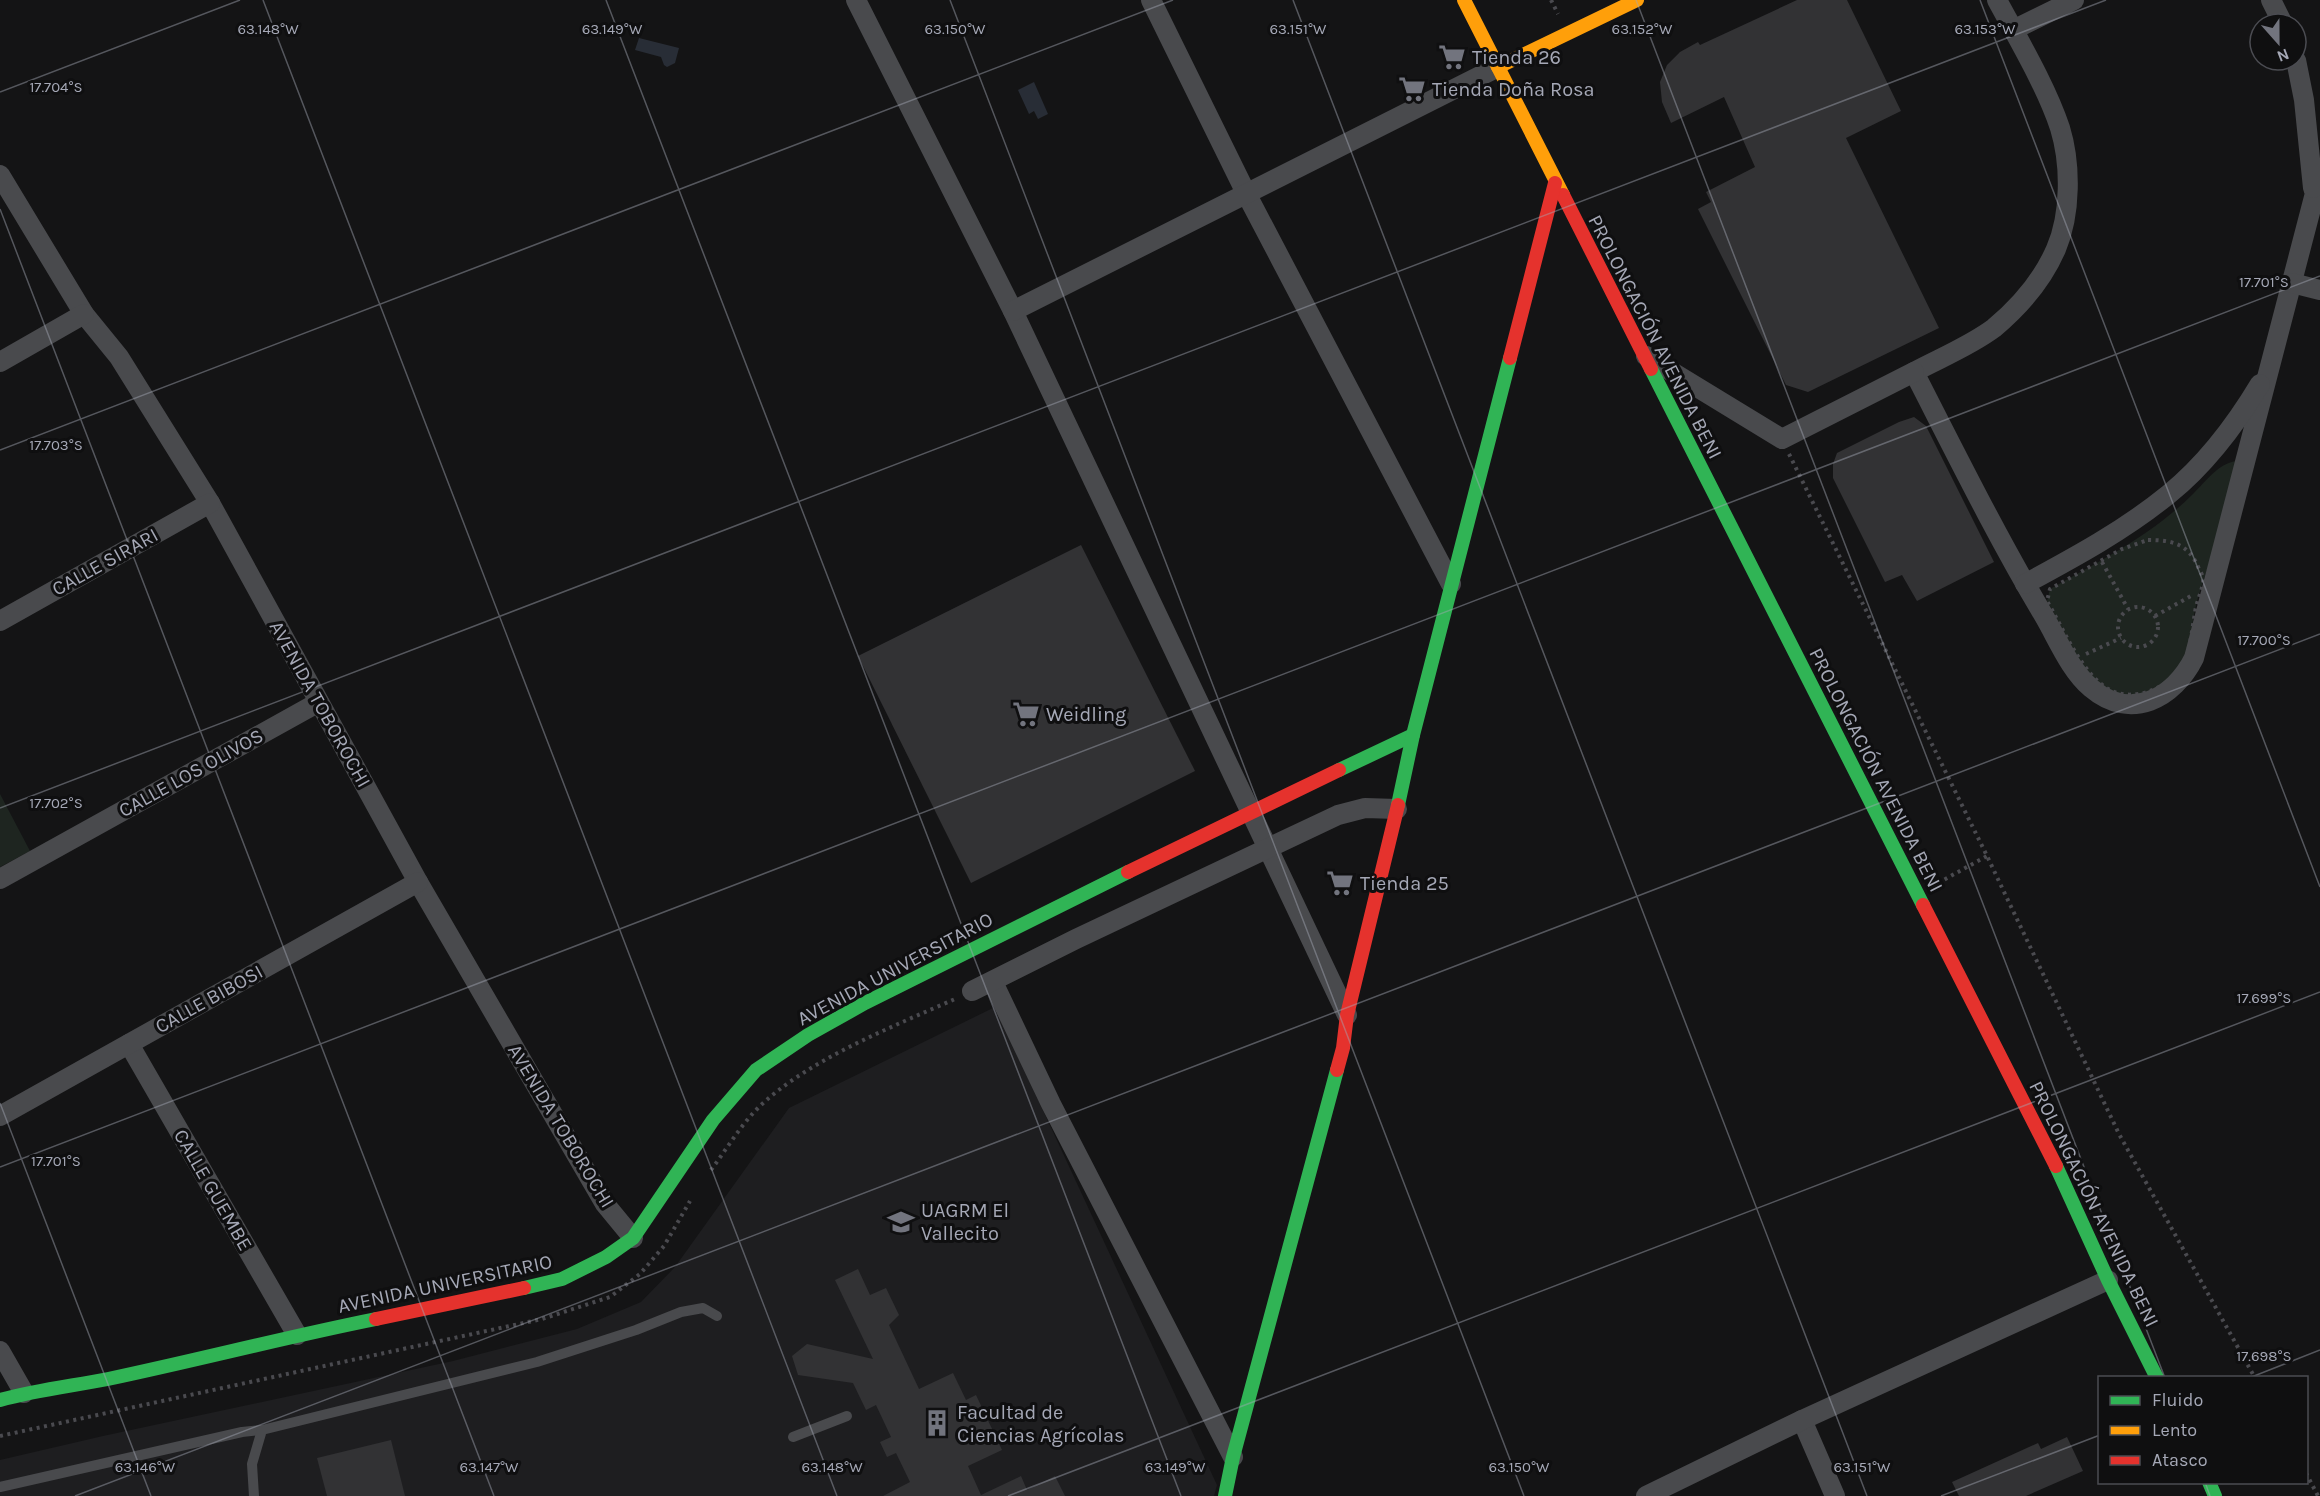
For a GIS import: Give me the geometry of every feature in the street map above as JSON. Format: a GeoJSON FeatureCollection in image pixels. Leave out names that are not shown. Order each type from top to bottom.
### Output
{"type":"FeatureCollection","features":[{"type":"Feature","properties":{"kind":"street"},"geometry":{"type":"LineString","coordinates":[[856,0],[1013,311],[1269,846],[1347,1015]]}},
{"type":"Feature","properties":{"kind":"street"},"geometry":{"type":"LineString","coordinates":[[1151,0],[1247,195],[1451,584]]}},
{"type":"Feature","properties":{"kind":"street"},"geometry":{"type":"LineString","coordinates":[[1464,0],[1498,67]]}},
{"type":"Feature","properties":{"kind":"street"},"geometry":{"type":"LineString","coordinates":[[1013,311],[1636,0]]}},
{"type":"Feature","properties":{"kind":"street"},"geometry":{"type":"LineString","coordinates":[[1641,353],[1782,439],[1963,347],[1992,329],[2017,307],[2037,281],[2056,249],[2064,219],[2067,186],[2066,156],[2060,128],[2049,100],[1997,0]]}},
{"type":"Feature","properties":{"kind":"street"},"geometry":{"type":"LineString","coordinates":[[2013,30],[2074,0]]}},
{"type":"Feature","properties":{"kind":"street","name":"PROLONGACIÓN AVENIDA BENI"},"geometry":{"type":"LineString","coordinates":[[1498,67],[1641,353],[2056,1167],[2108,1280],[2156,1376]]}},
{"type":"Feature","properties":{"kind":"street"},"geometry":{"type":"LineString","coordinates":[[2298,72],[2308,131],[2313,196]]}},
{"type":"Feature","properties":{"kind":"street"},"geometry":{"type":"LineString","coordinates":[[1914,372],[2025,584],[2092,689],[2117,703],[2149,702],[2163,696],[2175,687],[2194,658],[2207,590],[2271,367],[2320,174]]}},
{"type":"Feature","properties":{"kind":"street","name":"AVENIDA TOBOROCHI"},"geometry":{"type":"LineString","coordinates":[[0,175],[84,314],[119,357],[210,503],[418,882],[605,1204],[633,1238]]}},
{"type":"Feature","properties":{"kind":"street"},"geometry":{"type":"LineString","coordinates":[[1225,1496],[1233,1457],[1343,1048],[1347,1015],[1413,735],[1555,183]]}},
{"type":"Feature","properties":{"kind":"street"},"geometry":{"type":"LineString","coordinates":[[2292,283],[2320,290]]}},
{"type":"Feature","properties":{"kind":"street"},"geometry":{"type":"LineString","coordinates":[[0,362],[84,314]]}},
{"type":"Feature","properties":{"kind":"street"},"geometry":{"type":"LineString","coordinates":[[2025,584],[2106,539],[2171,492],[2223,438],[2271,367]]}},
{"type":"Feature","properties":{"kind":"street","name":"CALLE SIRARI"},"geometry":{"type":"LineString","coordinates":[[0,621],[210,503]]}},
{"type":"Feature","properties":{"kind":"street","name":"CALLE LOS OLIVOS"},"geometry":{"type":"LineString","coordinates":[[0,879],[319,702]]}},
{"type":"Feature","properties":{"kind":"street","name":"AVENIDA UNIVERSITARIO"},"geometry":{"type":"LineString","coordinates":[[0,1400],[107,1379],[297,1335],[496,1295],[562,1279],[606,1257],[633,1238],[713,1120],[756,1070],[808,1035],[865,1003],[1251,811],[1413,735]]}},
{"type":"Feature","properties":{"kind":"street"},"geometry":{"type":"LineString","coordinates":[[972,991],[1269,846],[1338,815],[1365,808],[1397,809]]}},
{"type":"Feature","properties":{"kind":"street","name":"CALLE BIBOSI"},"geometry":{"type":"LineString","coordinates":[[0,1116],[418,882]]}},
{"type":"Feature","properties":{"kind":"street"},"geometry":{"type":"LineString","coordinates":[[993,982],[1051,1104],[1233,1457]]}},
{"type":"Feature","properties":{"kind":"street","name":"CALLE GUEMBE"},"geometry":{"type":"LineString","coordinates":[[129,1044],[297,1335]]}},
{"type":"Feature","properties":{"kind":"street"},"geometry":{"type":"LineString","coordinates":[[1646,1496],[1802,1420],[2108,1280]]}},
{"type":"Feature","properties":{"kind":"street"},"geometry":{"type":"LineString","coordinates":[[0,1351],[24,1394]]}},
{"type":"Feature","properties":{"kind":"street"},"geometry":{"type":"LineString","coordinates":[[1802,1420],[1835,1496]]}},
{"type":"Feature","properties":{"kind":"lane"},"geometry":{"type":"LineString","coordinates":[[0,1487],[242,1432],[262,1430],[537,1362],[636,1330],[681,1312],[703,1308],[717,1316]]}},
{"type":"Feature","properties":{"kind":"lane"},"geometry":{"type":"LineString","coordinates":[[793,1437],[847,1416]]}},
{"type":"Feature","properties":{"kind":"lane"},"geometry":{"type":"LineString","coordinates":[[254,1496],[252,1464],[262,1430]]}},
{"type":"Feature","properties":{"kind":"path"},"geometry":{"type":"LineString","coordinates":[[1782,439],[1987,856],[2119,1134],[2254,1376]]}},
{"type":"Feature","properties":{"kind":"path"},"geometry":{"type":"LineString","coordinates":[[2165,540],[2192,553],[2204,580],[2207,590],[2184,662],[2174,676],[2148,693],[2131,696],[2111,691],[2097,681],[2075,660],[2047,601],[2050,589],[2102,561],[2135,543],[2165,540]]}},
{"type":"Feature","properties":{"kind":"path"},"geometry":{"type":"LineString","coordinates":[[2102,561],[2128,609]]}},
{"type":"Feature","properties":{"kind":"path"},"geometry":{"type":"LineString","coordinates":[[2154,616],[2207,590]]}},
{"type":"Feature","properties":{"kind":"path"},"geometry":{"type":"LineString","coordinates":[[2140,607],[2151,611],[2154,616],[2157,629],[2151,641],[2139,647],[2126,643],[2121,638],[2118,625],[2123,613],[2128,609],[2140,607]]}},
{"type":"Feature","properties":{"kind":"path"},"geometry":{"type":"LineString","coordinates":[[2075,660],[2121,638]]}},
{"type":"Feature","properties":{"kind":"path"},"geometry":{"type":"LineString","coordinates":[[1918,894],[1987,856]]}},
{"type":"Feature","properties":{"kind":"path"},"geometry":{"type":"LineString","coordinates":[[706,1176],[756,1110],[784,1085],[865,1040],[972,991]]}},
{"type":"Feature","properties":{"kind":"path"},"geometry":{"type":"LineString","coordinates":[[0,1436],[542,1319],[610,1297],[640,1274],[664,1246],[693,1195]]}},
{"type":"Feature","properties":{"kind":"path"},"geometry":{"type":"LineString","coordinates":[[2308,1475],[2318,1496]]}},
{"type":"Feature","properties":{"kind":"shaded area"},"geometry":{"type":"Polygon","coordinates":[[[639,38],[679,48],[675,63],[667,67],[661,57],[635,50],[639,38]]]}},
{"type":"Feature","properties":{"kind":"shaded area"},"geometry":{"type":"Polygon","coordinates":[[[1034,82],[1048,114],[1038,119],[1034,111],[1029,114],[1018,90],[1034,82]]]}},
{"type":"Feature","properties":{"kind":"shaded area"},"geometry":{"type":"Polygon","coordinates":[[[2236,461],[2183,663],[2166,682],[2144,693],[2120,693],[2108,689],[2090,674],[2076,654],[2047,601],[2050,589],[2143,535],[2177,509],[2218,469],[2236,461]]]}},
{"type":"Feature","properties":{"kind":"shaded area"},"geometry":{"type":"Polygon","coordinates":[[[0,794],[30,851],[0,867],[0,794]]]}},
{"type":"Feature","properties":{"kind":"shaded area","name":"UAGRM El Vallecito"},"geometry":{"type":"Polygon","coordinates":[[[995,1007],[1217,1485],[1214,1496],[0,1496],[0,1460],[453,1361],[577,1329],[641,1302],[675,1267],[789,1108],[995,1007]]]}},
{"type":"Feature","properties":{"kind":"building"},"geometry":{"type":"Polygon","coordinates":[[[1797,0],[1847,0],[1901,111],[1846,138],[1939,328],[1808,392],[1786,385],[1698,209],[1711,202],[1706,192],[1755,167],[1724,97],[1671,123],[1662,102],[1660,82],[1667,65],[1680,52],[1698,42],[1700,45],[1797,0]]]}},
{"type":"Feature","properties":{"kind":"building"},"geometry":{"type":"Polygon","coordinates":[[[1914,417],[1926,426],[1994,562],[1917,601],[1902,575],[1885,582],[1833,478],[1833,464],[1837,453],[1899,422],[1914,417]]]}},
{"type":"Feature","properties":{"kind":"building","name":"Weidling"},"geometry":{"type":"Polygon","coordinates":[[[1081,545],[1195,771],[971,883],[858,656],[1081,545]]]}},
{"type":"Feature","properties":{"kind":"building"},"geometry":{"type":"Polygon","coordinates":[[[858,1269],[870,1295],[886,1288],[899,1315],[889,1325],[919,1389],[953,1373],[966,1400],[976,1395],[1002,1450],[968,1466],[981,1495],[1021,1476],[1027,1490],[1055,1476],[1065,1496],[883,1496],[910,1482],[896,1453],[887,1457],[880,1442],[891,1437],[876,1405],[866,1410],[853,1383],[798,1375],[792,1356],[807,1344],[873,1359],[835,1280],[858,1269]]]}},
{"type":"Feature","properties":{"kind":"building"},"geometry":{"type":"Polygon","coordinates":[[[2067,1437],[2083,1471],[2026,1496],[1959,1496],[1952,1482],[2038,1443],[2041,1449],[2067,1437]]]}},
{"type":"Feature","properties":{"kind":"building"},"geometry":{"type":"Polygon","coordinates":[[[391,1440],[405,1496],[327,1496],[317,1458],[391,1440]]]}},
{"type":"Feature","properties":{"kind":"traffic: fast"},"geometry":{"type":"LineString","coordinates":[[1398,805],[1413,735],[1510,358]]}},
{"type":"Feature","properties":{"kind":"traffic: fast"},"geometry":{"type":"LineString","coordinates":[[1651,369],[1923,905]]}},
{"type":"Feature","properties":{"kind":"traffic: fast"},"geometry":{"type":"LineString","coordinates":[[1339,770],[1413,735]]}},
{"type":"Feature","properties":{"kind":"traffic: fast"},"geometry":{"type":"LineString","coordinates":[[524,1288],[562,1279],[606,1257],[633,1238],[713,1120],[756,1070],[808,1035],[865,1003],[1128,872]]}},
{"type":"Feature","properties":{"kind":"traffic: fast"},"geometry":{"type":"LineString","coordinates":[[1225,1496],[1233,1457],[1337,1070]]}},
{"type":"Feature","properties":{"kind":"traffic: fast"},"geometry":{"type":"LineString","coordinates":[[2056,1166],[2108,1280],[2156,1376]]}},
{"type":"Feature","properties":{"kind":"traffic: fast"},"geometry":{"type":"LineString","coordinates":[[0,1400],[108,1379],[376,1319]]}},
{"type":"Feature","properties":{"kind":"traffic: fast"},"geometry":{"type":"LineString","coordinates":[[2210,1484],[2215,1496]]}},
{"type":"Feature","properties":{"kind":"traffic: slow"},"geometry":{"type":"LineString","coordinates":[[1464,0],[1563,195]]}},
{"type":"Feature","properties":{"kind":"traffic: slow"},"geometry":{"type":"LineString","coordinates":[[1498,67],[1637,0]]}},
{"type":"Feature","properties":{"kind":"traffic: jam"},"geometry":{"type":"LineString","coordinates":[[1510,358],[1555,183]]}},
{"type":"Feature","properties":{"kind":"traffic: jam"},"geometry":{"type":"LineString","coordinates":[[1563,195],[1651,369]]}},
{"type":"Feature","properties":{"kind":"traffic: jam"},"geometry":{"type":"LineString","coordinates":[[1128,872],[1339,770]]}},
{"type":"Feature","properties":{"kind":"traffic: jam"},"geometry":{"type":"LineString","coordinates":[[1337,1070],[1343,1048],[1347,1015],[1398,805]]}},
{"type":"Feature","properties":{"kind":"traffic: jam"},"geometry":{"type":"LineString","coordinates":[[1923,905],[2056,1166]]}},
{"type":"Feature","properties":{"kind":"traffic: jam"},"geometry":{"type":"LineString","coordinates":[[376,1319],[524,1288]]}},
{"type":"Feature","properties":{"kind":"place","name":"Tienda 26"},"geometry":{"type":"Point","coordinates":[1452,57]}},
{"type":"Feature","properties":{"kind":"place","name":"Tienda Doña Rosa"},"geometry":{"type":"Point","coordinates":[1412,89]}},
{"type":"Feature","properties":{"kind":"place","name":"Weidling"},"geometry":{"type":"Point","coordinates":[1026,714]}},
{"type":"Feature","properties":{"kind":"place","name":"Tienda 25"},"geometry":{"type":"Point","coordinates":[1340,883]}},
{"type":"Feature","properties":{"kind":"place","name":"UAGRM El Vallecito"},"geometry":{"type":"Point","coordinates":[901,1222]}},
{"type":"Feature","properties":{"kind":"place","name":"Facultad de Ciencias Agrícolas"},"geometry":{"type":"Point","coordinates":[937,1423]}}]}
